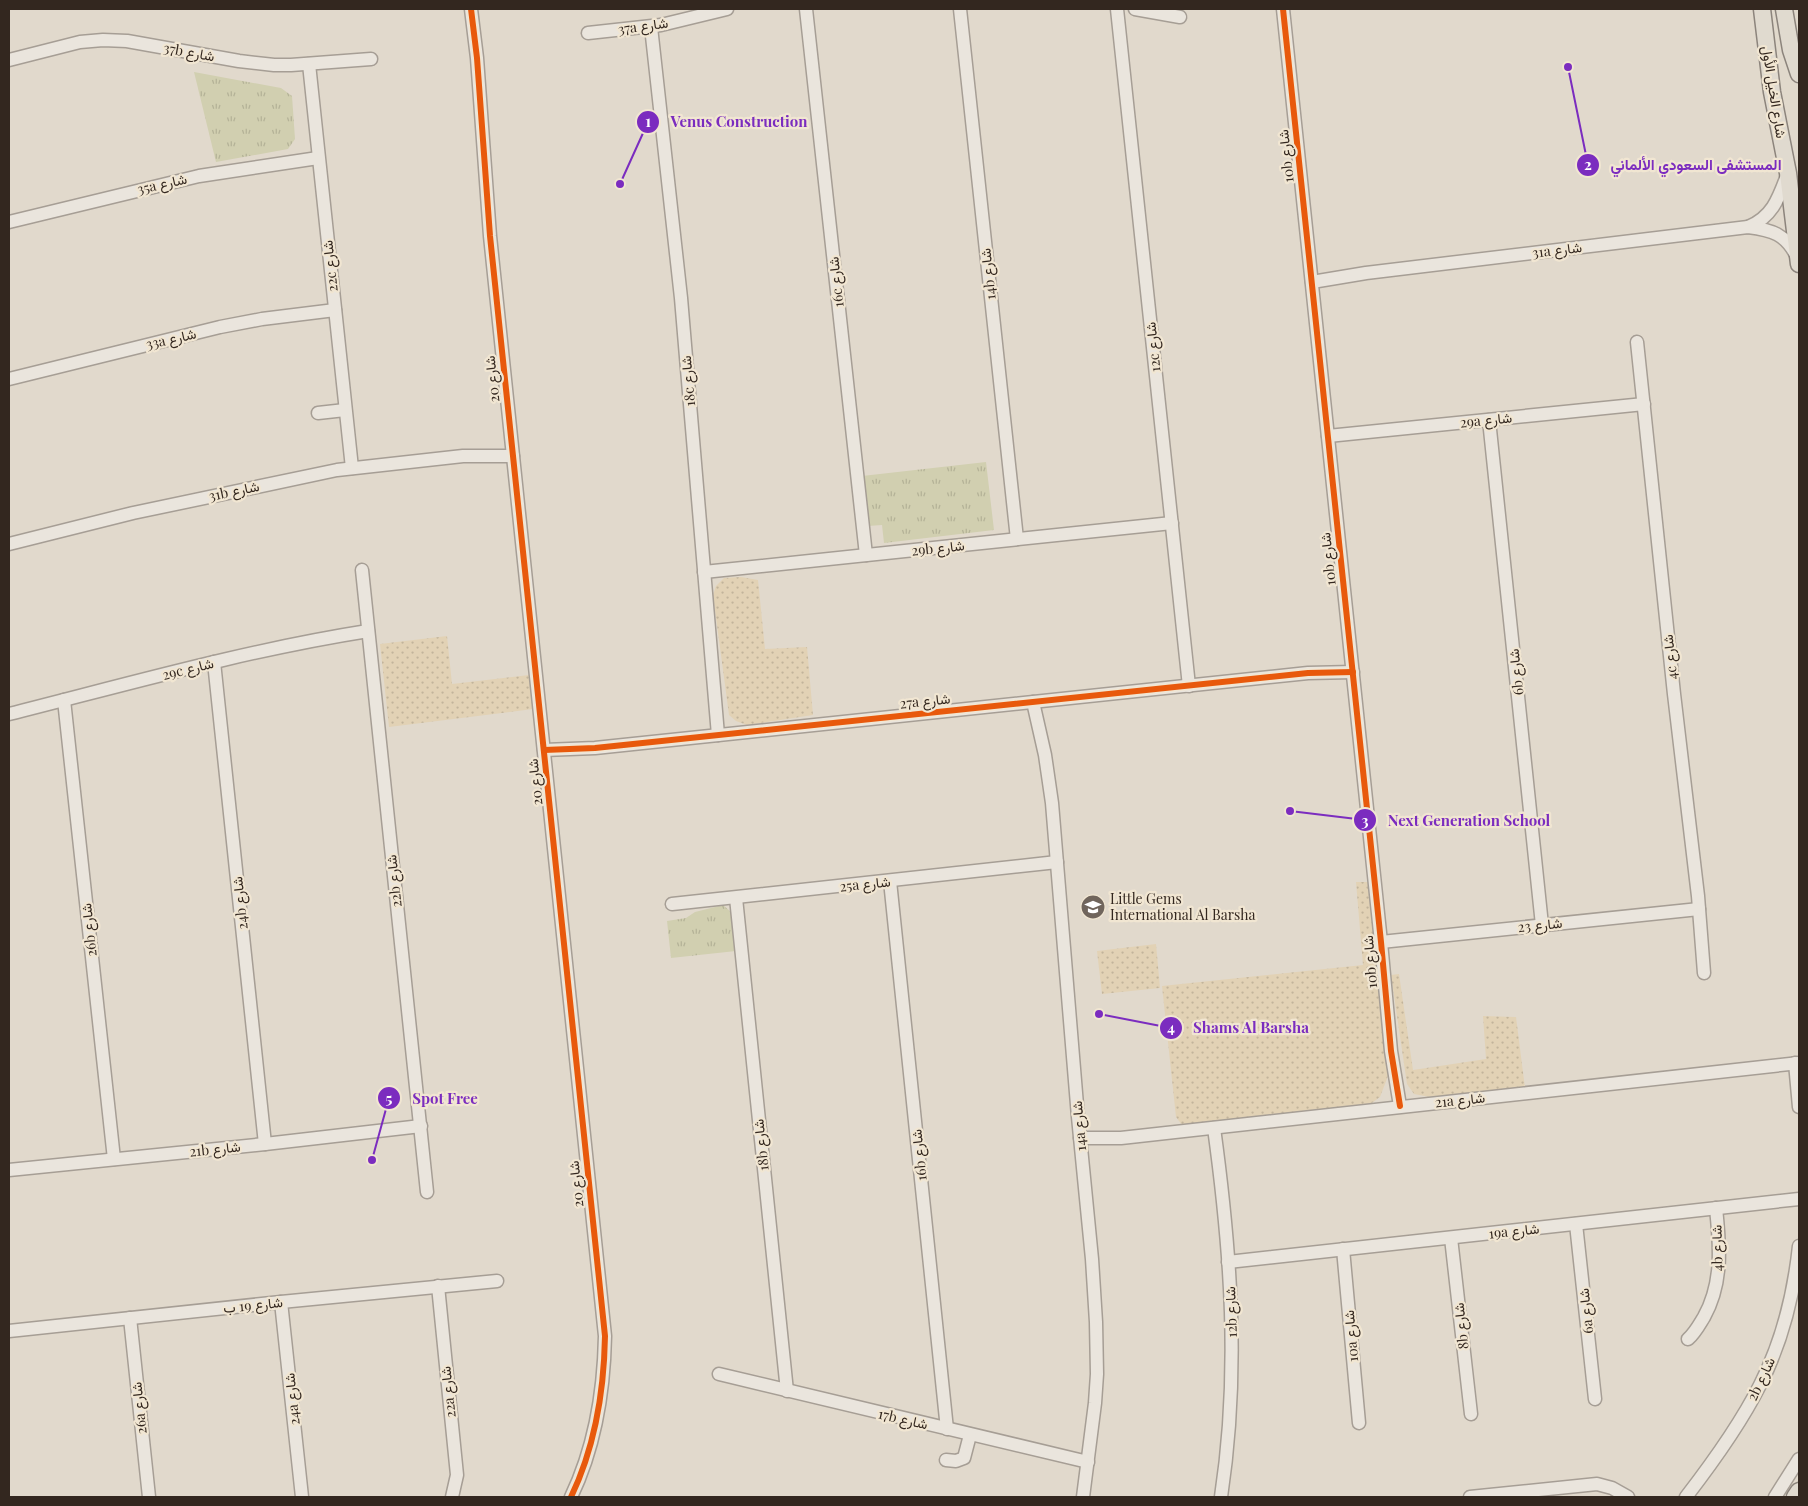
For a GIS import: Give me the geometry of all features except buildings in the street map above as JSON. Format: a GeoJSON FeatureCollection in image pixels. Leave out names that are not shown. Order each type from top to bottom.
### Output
{"type":"FeatureCollection","features":[{"type":"Feature","properties":{"kind":"main road","name":"شارع الخيل الأول"},"geometry":{"type":"LineString","coordinates":[[1762,9],[1772,92],[1788,173],[1799,263]]}},
{"type":"Feature","properties":{"kind":"main road"},"geometry":{"type":"LineString","coordinates":[[1784,9],[1789,42],[1799,74]]}},
{"type":"Feature","properties":{"kind":"main road"},"geometry":{"type":"LineString","coordinates":[[1795,9],[1798,30]]}},
{"type":"Feature","properties":{"kind":"main road"},"geometry":{"type":"LineString","coordinates":[[1795,1497],[1799,1491]]}},
{"type":"Feature","properties":{"kind":"street","name":"شارع 20"},"geometry":{"type":"LineString","coordinates":[[471,9],[477,58],[490,236],[605,1336],[604,1373],[595,1427],[585,1463],[571,1497]]}},
{"type":"Feature","properties":{"kind":"street","name":"شارع 20"},"geometry":{"type":"LineString","coordinates":[[477,58],[480,9]]}},
{"type":"Feature","properties":{"kind":"street","name":"37a شارع"},"geometry":{"type":"LineString","coordinates":[[588,33],[651,26],[727,9]]}},
{"type":"Feature","properties":{"kind":"street","name":"16c شارع"},"geometry":{"type":"LineString","coordinates":[[806,9],[866,555]]}},
{"type":"Feature","properties":{"kind":"street","name":"14b شارع"},"geometry":{"type":"LineString","coordinates":[[960,9],[1017,539]]}},
{"type":"Feature","properties":{"kind":"street","name":"12c شارع"},"geometry":{"type":"LineString","coordinates":[[1117,9],[1189,686]]}},
{"type":"Feature","properties":{"kind":"street"},"geometry":{"type":"LineString","coordinates":[[1135,9],[1180,17]]}},
{"type":"Feature","properties":{"kind":"street","name":"10b شارع"},"geometry":{"type":"LineString","coordinates":[[1283,9],[1382,942],[1396,1107]]}},
{"type":"Feature","properties":{"kind":"street","name":"18c شارع"},"geometry":{"type":"LineString","coordinates":[[651,26],[681,298],[718,735]]}},
{"type":"Feature","properties":{"kind":"street","name":"37b شارع"},"geometry":{"type":"LineString","coordinates":[[9,60],[80,42],[115,40],[257,63],[283,65],[371,59]]}},
{"type":"Feature","properties":{"kind":"street","name":"22c شارع"},"geometry":{"type":"LineString","coordinates":[[309,64],[352,468]]}},
{"type":"Feature","properties":{"kind":"street","name":"35a شارع"},"geometry":{"type":"LineString","coordinates":[[9,222],[199,176],[318,158]]}},
{"type":"Feature","properties":{"kind":"street","name":"31a شارع"},"geometry":{"type":"LineString","coordinates":[[1748,227],[1762,220],[1771,211],[1778,200],[1788,173]]}},
{"type":"Feature","properties":{"kind":"street","name":"31a شارع"},"geometry":{"type":"LineString","coordinates":[[1311,278],[1748,227],[1764,229],[1777,234],[1792,248],[1799,263]]}},
{"type":"Feature","properties":{"kind":"street","name":"33a شارع"},"geometry":{"type":"LineString","coordinates":[[9,379],[220,327],[262,319],[334,310]]}},
{"type":"Feature","properties":{"kind":"street","name":"4c شارع"},"geometry":{"type":"LineString","coordinates":[[1637,342],[1704,973]]}},
{"type":"Feature","properties":{"kind":"street","name":"29a شارع"},"geometry":{"type":"LineString","coordinates":[[1328,436],[1644,404]]}},
{"type":"Feature","properties":{"kind":"street"},"geometry":{"type":"LineString","coordinates":[[318,414],[345,410]]}},
{"type":"Feature","properties":{"kind":"street","name":"6b شارع"},"geometry":{"type":"LineString","coordinates":[[1489,420],[1542,925]]}},
{"type":"Feature","properties":{"kind":"street","name":"31b شارع"},"geometry":{"type":"LineString","coordinates":[[9,544],[142,511],[304,476],[352,468],[512,451]]}},
{"type":"Feature","properties":{"kind":"street","name":"29b شارع"},"geometry":{"type":"LineString","coordinates":[[704,572],[1172,523]]}},
{"type":"Feature","properties":{"kind":"street","name":"22b شارع"},"geometry":{"type":"LineString","coordinates":[[362,570],[427,1192]]}},
{"type":"Feature","properties":{"kind":"street","name":"29c شارع"},"geometry":{"type":"LineString","coordinates":[[9,714],[214,662],[368,631]]}},
{"type":"Feature","properties":{"kind":"street","name":"24b شارع"},"geometry":{"type":"LineString","coordinates":[[214,662],[265,1144]]}},
{"type":"Feature","properties":{"kind":"street","name":"27a شارع"},"geometry":{"type":"LineString","coordinates":[[544,755],[1352,667]]}},
{"type":"Feature","properties":{"kind":"street","name":"26b شارع"},"geometry":{"type":"LineString","coordinates":[[64,700],[114,1159]]}},
{"type":"Feature","properties":{"kind":"street","name":"14a شارع"},"geometry":{"type":"LineString","coordinates":[[1039,702],[1058,862],[1096,1322],[1097,1374],[1083,1497]]}},
{"type":"Feature","properties":{"kind":"street","name":"25a شارع"},"geometry":{"type":"LineString","coordinates":[[672,904],[1058,862]]}},
{"type":"Feature","properties":{"kind":"street","name":"16b شارع"},"geometry":{"type":"LineString","coordinates":[[890,881],[947,1430]]}},
{"type":"Feature","properties":{"kind":"street","name":"18b شارع"},"geometry":{"type":"LineString","coordinates":[[736,898],[787,1391]]}},
{"type":"Feature","properties":{"kind":"street","name":"شارع 23"},"geometry":{"type":"LineString","coordinates":[[1382,942],[1698,909]]}},
{"type":"Feature","properties":{"kind":"street"},"geometry":{"type":"LineString","coordinates":[[1797,1063],[1799,1107]]}},
{"type":"Feature","properties":{"kind":"street","name":"21a شارع"},"geometry":{"type":"LineString","coordinates":[[1080,1143],[1797,1063]]}},
{"type":"Feature","properties":{"kind":"street","name":"21b شارع"},"geometry":{"type":"LineString","coordinates":[[9,1170],[420,1126]]}},
{"type":"Feature","properties":{"kind":"street","name":"12b شارع"},"geometry":{"type":"LineString","coordinates":[[1214,1128],[1225,1217],[1232,1376],[1221,1497]]}},
{"type":"Feature","properties":{"kind":"street","name":"19a شارع"},"geometry":{"type":"LineString","coordinates":[[1228,1262],[1799,1199]]}},
{"type":"Feature","properties":{"kind":"street","name":"4b شارع"},"geometry":{"type":"LineString","coordinates":[[1688,1339],[1692,1336],[1705,1314],[1717,1280],[1720,1256],[1716,1208]]}},
{"type":"Feature","properties":{"kind":"street","name":"6a شارع"},"geometry":{"type":"LineString","coordinates":[[1576,1224],[1595,1399]]}},
{"type":"Feature","properties":{"kind":"street","name":"8b شارع"},"geometry":{"type":"LineString","coordinates":[[1451,1238],[1471,1414]]}},
{"type":"Feature","properties":{"kind":"street","name":"2b شارع"},"geometry":{"type":"LineString","coordinates":[[1686,1497],[1745,1413],[1768,1369],[1791,1297],[1799,1246]]}},
{"type":"Feature","properties":{"kind":"street","name":"10a شارع"},"geometry":{"type":"LineString","coordinates":[[1343,1249],[1359,1423]]}},
{"type":"Feature","properties":{"kind":"street","name":"شارع 19 ب"},"geometry":{"type":"LineString","coordinates":[[9,1332],[281,1302],[497,1281]]}},
{"type":"Feature","properties":{"kind":"street","name":"22a شارع"},"geometry":{"type":"LineString","coordinates":[[438,1286],[457,1475],[452,1497]]}},
{"type":"Feature","properties":{"kind":"street","name":"24a شارع"},"geometry":{"type":"LineString","coordinates":[[281,1302],[302,1497]]}},
{"type":"Feature","properties":{"kind":"street","name":"26a شارع"},"geometry":{"type":"LineString","coordinates":[[130,1318],[149,1497]]}},
{"type":"Feature","properties":{"kind":"street","name":"17b شارع"},"geometry":{"type":"LineString","coordinates":[[718,1374],[1088,1462]]}},
{"type":"Feature","properties":{"kind":"street"},"geometry":{"type":"LineString","coordinates":[[946,1460],[956,1461],[964,1458],[970,1435]]}},
{"type":"Feature","properties":{"kind":"street"},"geometry":{"type":"LineString","coordinates":[[1775,1497],[1799,1459]]}},
{"type":"Feature","properties":{"kind":"street"},"geometry":{"type":"LineString","coordinates":[[1470,1497],[1597,1484],[1612,1488],[1628,1497]]}},
{"type":"Feature","properties":{"kind":"green space"},"geometry":{"type":"Polygon","coordinates":[[[194,72],[281,88],[292,96],[295,139],[288,149],[216,162],[194,72]]]}},
{"type":"Feature","properties":{"kind":"green space"},"geometry":{"type":"Polygon","coordinates":[[[986,462],[994,530],[884,543],[882,525],[868,526],[862,476],[986,462]]]}},
{"type":"Feature","properties":{"kind":"green space"},"geometry":{"type":"Polygon","coordinates":[[[723,905],[731,912],[736,951],[671,958],[667,921],[686,918],[695,912],[723,905]]]}},
{"type":"Feature","properties":{"kind":"sand"},"geometry":{"type":"Polygon","coordinates":[[[741,577],[758,580],[765,649],[807,647],[813,715],[747,725],[736,721],[729,715],[713,595],[716,586],[724,578],[741,577]]]}},
{"type":"Feature","properties":{"kind":"sand"},"geometry":{"type":"Polygon","coordinates":[[[447,636],[452,684],[529,675],[533,709],[389,727],[380,644],[447,636]]]}},
{"type":"Feature","properties":{"kind":"sand"},"geometry":{"type":"Polygon","coordinates":[[[1356,882],[1369,882],[1388,1076],[1380,1097],[1369,1105],[1182,1125],[1176,1117],[1162,986],[1363,965],[1356,882]]]}},
{"type":"Feature","properties":{"kind":"sand"},"geometry":{"type":"Polygon","coordinates":[[[1156,944],[1160,988],[1102,994],[1097,951],[1156,944]]]}},
{"type":"Feature","properties":{"kind":"sand"},"geometry":{"type":"Polygon","coordinates":[[[1399,974],[1413,1070],[1486,1059],[1483,1016],[1516,1017],[1525,1088],[1430,1097],[1414,1094],[1407,1084],[1391,975],[1399,974]]]}},
{"type":"Feature","properties":{"kind":"cycle path"},"geometry":{"type":"LineString","coordinates":[[471,9],[477,58],[490,236],[605,1336],[603,1378],[597,1419],[586,1459],[571,1497]]}},
{"type":"Feature","properties":{"kind":"cycle path"},"geometry":{"type":"LineString","coordinates":[[1283,9],[1391,1051],[1400,1106]]}},
{"type":"Feature","properties":{"kind":"cycle path"},"geometry":{"type":"LineString","coordinates":[[544,750],[595,748],[1308,673],[1353,672]]}},
{"type":"Feature","properties":{"kind":"place","name":"المستشفى السعودي الألماني"},"geometry":{"type":"Point","coordinates":[1568,67]}},
{"type":"Feature","properties":{"kind":"place","name":"Venus Construction"},"geometry":{"type":"Point","coordinates":[620,184]}},
{"type":"Feature","properties":{"kind":"place","name":"Next Generation School"},"geometry":{"type":"Point","coordinates":[1290,811]}},
{"type":"Feature","properties":{"kind":"place","name":"Little Gems International Al Barsha"},"geometry":{"type":"Point","coordinates":[1093,907]}},
{"type":"Feature","properties":{"kind":"place","name":"Shams Al Barsha"},"geometry":{"type":"Point","coordinates":[1099,1014]}},
{"type":"Feature","properties":{"kind":"place","name":"Spot Free"},"geometry":{"type":"Point","coordinates":[372,1160]}}]}
